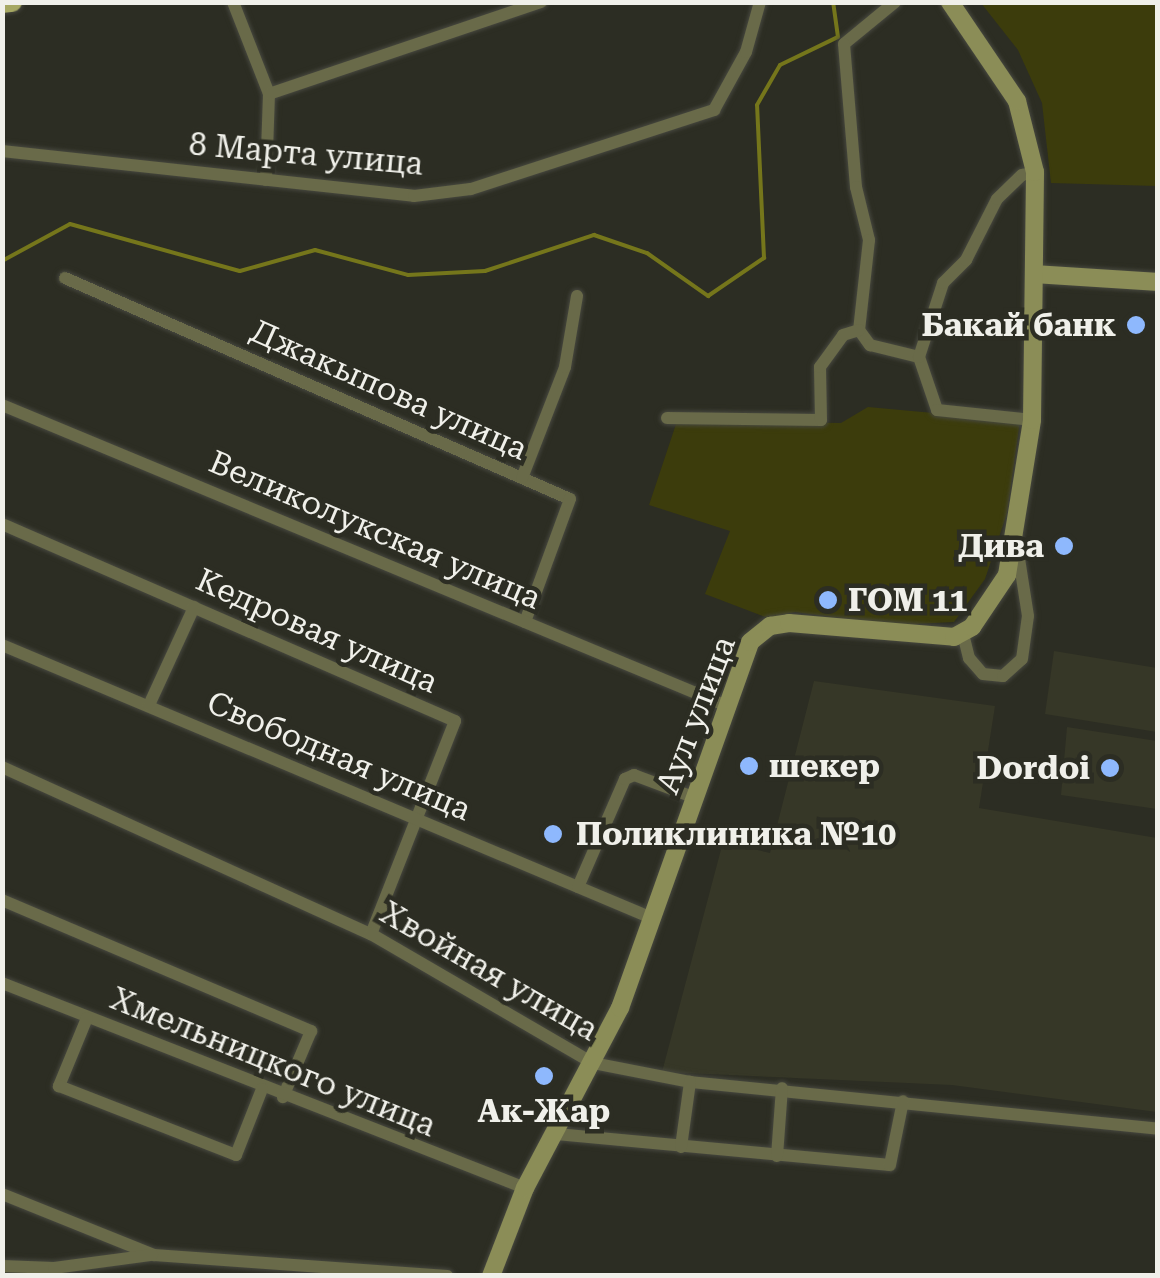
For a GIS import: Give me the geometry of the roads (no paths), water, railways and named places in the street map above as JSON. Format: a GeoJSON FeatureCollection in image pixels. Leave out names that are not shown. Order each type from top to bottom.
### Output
{"type":"FeatureCollection","features":[{"type":"Feature","properties":{"kind":"main road"},"geometry":{"type":"LineString","coordinates":[[2,3],[12,2]]}},
{"type":"Feature","properties":{"kind":"main road"},"geometry":{"type":"LineString","coordinates":[[950,2],[1017,101],[1036,172],[1032,420],[1016,543],[1000,589],[963,634]]}},
{"type":"Feature","properties":{"kind":"main road"},"geometry":{"type":"LineString","coordinates":[[1035,274],[1158,282]]}},
{"type":"Feature","properties":{"kind":"main road","name":"Аул улица"},"geometry":{"type":"LineString","coordinates":[[492,1276],[525,1188],[593,1063],[654,919],[744,653],[770,626],[963,634]]}},
{"type":"Feature","properties":{"kind":"street"},"geometry":{"type":"LineString","coordinates":[[233,2],[269,94],[266,180]]}},
{"type":"Feature","properties":{"kind":"street"},"geometry":{"type":"LineString","coordinates":[[269,94],[542,2]]}},
{"type":"Feature","properties":{"kind":"street","name":"8 Марта улица"},"geometry":{"type":"LineString","coordinates":[[2,151],[414,196],[471,190],[690,122],[714,110],[729,92],[760,2]]}},
{"type":"Feature","properties":{"kind":"street"},"geometry":{"type":"LineString","coordinates":[[895,2],[844,44],[856,187],[869,240],[858,330],[870,345],[919,357]]}},
{"type":"Feature","properties":{"kind":"street"},"geometry":{"type":"LineString","coordinates":[[1032,420],[937,410],[919,357],[944,283],[966,260],[997,199],[1022,174],[1036,172]]}},
{"type":"Feature","properties":{"kind":"street","name":"Джакыпова улица"},"geometry":{"type":"LineString","coordinates":[[66,278],[570,499],[525,622]]}},
{"type":"Feature","properties":{"kind":"street"},"geometry":{"type":"LineString","coordinates":[[522,478],[565,367],[577,296]]}},
{"type":"Feature","properties":{"kind":"street"},"geometry":{"type":"LineString","coordinates":[[667,418],[820,420],[820,367],[843,335],[858,330]]}},
{"type":"Feature","properties":{"kind":"street","name":"Великолукская улица"},"geometry":{"type":"LineString","coordinates":[[2,405],[727,706]]}},
{"type":"Feature","properties":{"kind":"street","name":"Кедровая улица"},"geometry":{"type":"LineString","coordinates":[[2,524],[454,721],[419,820],[371,934]]}},
{"type":"Feature","properties":{"kind":"street"},"geometry":{"type":"LineString","coordinates":[[963,634],[983,674],[1003,676],[1022,659],[1028,616],[1016,543]]}},
{"type":"Feature","properties":{"kind":"street"},"geometry":{"type":"LineString","coordinates":[[148,705],[194,608]]}},
{"type":"Feature","properties":{"kind":"street","name":"Свободная улица"},"geometry":{"type":"LineString","coordinates":[[2,645],[654,919]]}},
{"type":"Feature","properties":{"kind":"street","name":"Хвойная улица"},"geometry":{"type":"LineString","coordinates":[[2,767],[371,934],[593,1063],[690,1082],[782,1088],[1158,1129]]}},
{"type":"Feature","properties":{"kind":"street"},"geometry":{"type":"LineString","coordinates":[[578,888],[626,779],[634,775],[696,798]]}},
{"type":"Feature","properties":{"kind":"street"},"geometry":{"type":"LineString","coordinates":[[2,900],[311,1031],[283,1097]]}},
{"type":"Feature","properties":{"kind":"street","name":"Хмельницкого улица"},"geometry":{"type":"LineString","coordinates":[[2,983],[262,1089],[525,1188]]}},
{"type":"Feature","properties":{"kind":"street"},"geometry":{"type":"LineString","coordinates":[[88,1018],[59,1086],[236,1155],[262,1089]]}},
{"type":"Feature","properties":{"kind":"street"},"geometry":{"type":"LineString","coordinates":[[681,1146],[690,1082]]}},
{"type":"Feature","properties":{"kind":"street"},"geometry":{"type":"LineString","coordinates":[[777,1156],[782,1088]]}},
{"type":"Feature","properties":{"kind":"street"},"geometry":{"type":"LineString","coordinates":[[556,1134],[890,1165],[897,1155],[903,1101]]}},
{"type":"Feature","properties":{"kind":"street"},"geometry":{"type":"LineString","coordinates":[[2,1194],[154,1255]]}},
{"type":"Feature","properties":{"kind":"street"},"geometry":{"type":"LineString","coordinates":[[2,1266],[54,1268],[154,1255],[447,1276]]}},
{"type":"Feature","properties":{"kind":"waterway"},"geometry":{"type":"LineString","coordinates":[[2,261],[70,224],[240,271],[315,250],[408,275],[485,271],[594,235],[647,253],[708,296],[764,258],[757,105],[780,65],[838,37],[833,2]]}},
{"type":"Feature","properties":{"kind":"place","name":"Бакай банк"},"geometry":{"type":"Point","coordinates":[1136,325]}},
{"type":"Feature","properties":{"kind":"place","name":"Дива"},"geometry":{"type":"Point","coordinates":[1064,546]}},
{"type":"Feature","properties":{"kind":"place","name":"ГОМ 11"},"geometry":{"type":"Point","coordinates":[828,600]}},
{"type":"Feature","properties":{"kind":"place","name":"шекер"},"geometry":{"type":"Point","coordinates":[749,766]}},
{"type":"Feature","properties":{"kind":"place","name":"Dordoi"},"geometry":{"type":"Point","coordinates":[1110,768]}},
{"type":"Feature","properties":{"kind":"place","name":"Поликлиника №10"},"geometry":{"type":"Point","coordinates":[553,834]}},
{"type":"Feature","properties":{"kind":"place","name":"Ак-Жар"},"geometry":{"type":"Point","coordinates":[544,1076]}}]}
